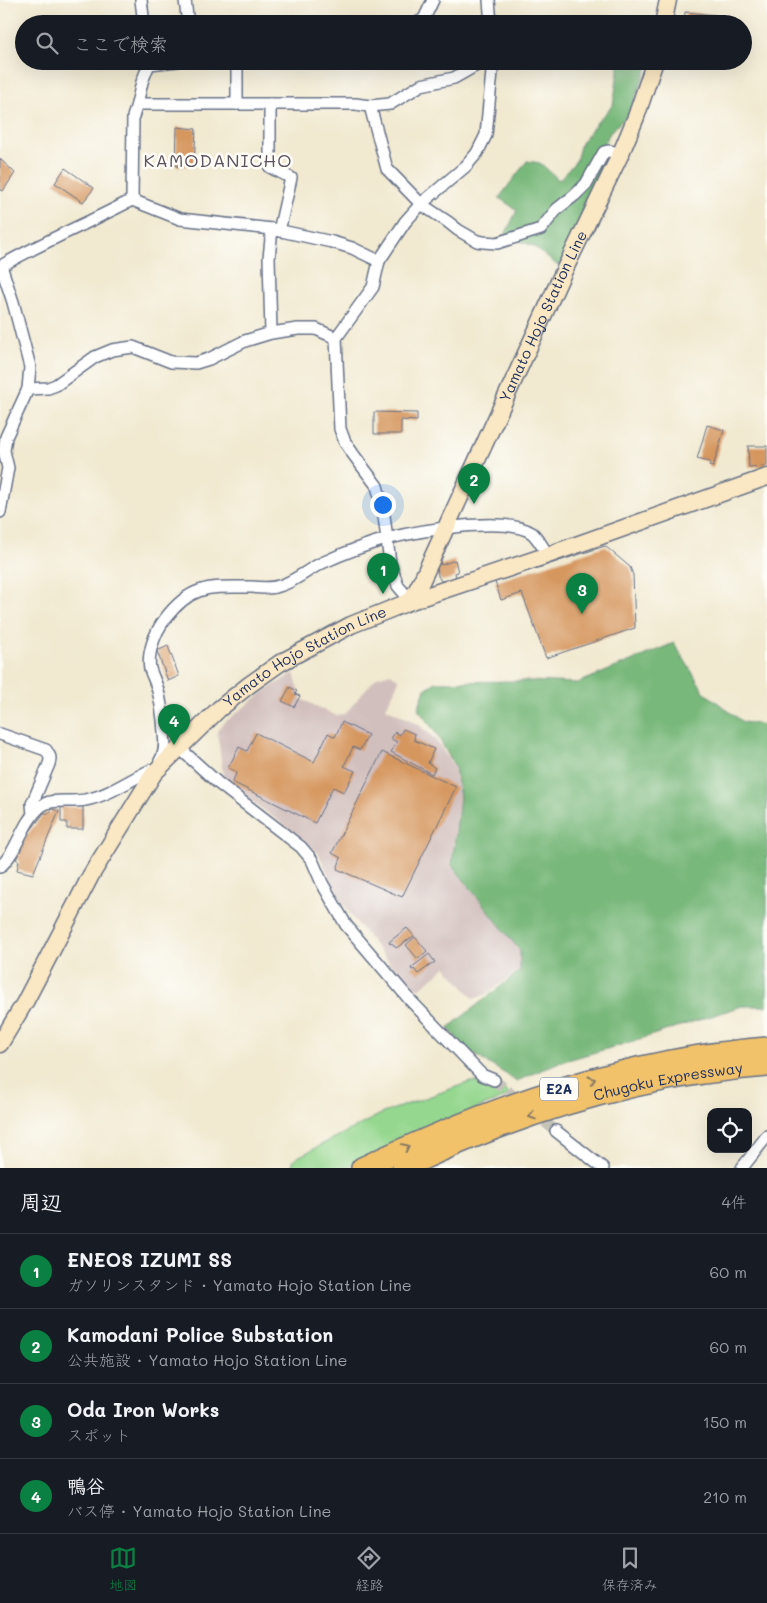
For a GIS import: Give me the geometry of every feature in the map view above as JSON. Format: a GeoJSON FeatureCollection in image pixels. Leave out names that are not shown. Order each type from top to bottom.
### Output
{"type":"FeatureCollection","features":[{"type":"Feature","properties":{"kind":"highway","name":"Chugoku Expressway"},"geometry":{"type":"LineString","coordinates":[[362,1168],[419,1141],[485,1114],[554,1090],[618,1072],[684,1059],[767,1048]]}},
{"type":"Feature","properties":{"kind":"highway","name":"Chugoku Expressway"},"geometry":{"type":"LineString","coordinates":[[403,1168],[493,1130],[561,1106],[686,1076],[767,1066]]}},
{"type":"Feature","properties":{"kind":"main road"},"geometry":{"type":"LineString","coordinates":[[665,15],[668,0]]}},
{"type":"Feature","properties":{"kind":"main road","name":"Yamato Hojo Station Line"},"geometry":{"type":"LineString","coordinates":[[0,1044],[25,1002],[91,875],[158,768],[219,710],[280,663],[351,625],[411,601],[561,277],[621,153],[636,117],[651,70]]}},
{"type":"Feature","properties":{"kind":"main road"},"geometry":{"type":"LineString","coordinates":[[411,601],[548,555],[767,477]]}},
{"type":"Feature","properties":{"kind":"street"},"geometry":{"type":"LineString","coordinates":[[140,0],[142,15]]}},
{"type":"Feature","properties":{"kind":"street"},"geometry":{"type":"LineString","coordinates":[[185,0],[187,15]]}},
{"type":"Feature","properties":{"kind":"street"},"geometry":{"type":"LineString","coordinates":[[426,15],[434,0]]}},
{"type":"Feature","properties":{"kind":"street"},"geometry":{"type":"LineString","coordinates":[[489,0],[490,15]]}},
{"type":"Feature","properties":{"kind":"street"},"geometry":{"type":"LineString","coordinates":[[132,200],[133,117],[146,70]]}},
{"type":"Feature","properties":{"kind":"street"},"geometry":{"type":"LineString","coordinates":[[236,70],[237,104]]}},
{"type":"Feature","properties":{"kind":"street"},"geometry":{"type":"LineString","coordinates":[[138,104],[355,104],[370,106],[390,104],[421,86],[454,78],[468,70]]}},
{"type":"Feature","properties":{"kind":"street"},"geometry":{"type":"LineString","coordinates":[[411,601],[398,586],[390,563],[383,508],[376,486],[345,442],[340,429],[336,338],[373,287],[379,261],[405,222],[421,204],[466,166],[477,153],[486,135],[492,70]]}},
{"type":"Feature","properties":{"kind":"street"},"geometry":{"type":"LineString","coordinates":[[270,104],[270,167],[291,178],[269,258],[271,333]]}},
{"type":"Feature","properties":{"kind":"street"},"geometry":{"type":"LineString","coordinates":[[370,106],[387,169],[421,204],[477,241],[497,242],[541,229],[557,209],[586,184],[604,152],[621,153]]}},
{"type":"Feature","properties":{"kind":"street"},"geometry":{"type":"LineString","coordinates":[[0,512],[8,468],[4,451],[6,437],[28,389],[30,367],[13,302],[1,266],[23,253],[82,226],[132,200],[180,219],[276,230],[332,242],[352,248],[379,261]]}},
{"type":"Feature","properties":{"kind":"street"},"geometry":{"type":"LineString","coordinates":[[28,389],[48,388],[56,385],[95,357],[112,350],[133,347],[171,362],[196,363],[245,341],[271,333],[298,329],[316,329],[336,338]]}},
{"type":"Feature","properties":{"kind":"street"},"geometry":{"type":"LineString","coordinates":[[0,867],[6,862],[26,822],[41,806],[48,802],[93,798],[158,768],[163,757],[165,741],[162,711],[157,687],[150,668],[150,653],[158,630],[173,608],[192,594],[211,587],[267,588],[282,585],[320,564],[386,539],[446,528],[481,524],[510,525],[532,533],[548,555]]}},
{"type":"Feature","properties":{"kind":"street"},"geometry":{"type":"LineString","coordinates":[[0,734],[46,750],[49,754],[49,764],[32,804],[33,814]]}},
{"type":"Feature","properties":{"kind":"street"},"geometry":{"type":"LineString","coordinates":[[180,746],[186,754],[218,783],[301,847],[312,860],[322,884],[346,925],[410,1000],[452,1045],[482,1075],[494,1080]]}},
{"type":"Feature","properties":{"kind":"street"},"geometry":{"type":"LineString","coordinates":[[556,1131],[603,1168]]}},
{"type":"Feature","properties":{"kind":"street"},"geometry":{"type":"LineString","coordinates":[[742,1168],[767,1136]]}},
{"type":"Feature","properties":{"kind":"shaded area"},"geometry":{"type":"Polygon","coordinates":[[[294,673],[301,699],[337,716],[346,713],[377,677],[391,673],[399,680],[386,708],[418,724],[435,739],[454,767],[460,797],[451,865],[520,952],[520,970],[484,995],[474,999],[446,967],[419,989],[416,987],[412,991],[353,918],[336,893],[319,854],[307,842],[224,781],[217,731],[225,722],[266,690],[294,673]]]}},
{"type":"Feature","properties":{"kind":"green space"},"geometry":{"type":"Polygon","coordinates":[[[618,70],[646,70],[629,114],[611,131],[602,147],[600,167],[596,180],[601,183],[563,263],[557,265],[533,246],[505,235],[517,210],[499,198],[527,161],[540,163],[559,180],[576,161],[581,143],[613,105],[618,70]]]}},
{"type":"Feature","properties":{"kind":"green space"},"geometry":{"type":"Polygon","coordinates":[[[674,643],[705,693],[743,722],[767,725],[767,1006],[742,1006],[631,1042],[557,1063],[517,1081],[465,1049],[448,1028],[520,971],[520,951],[452,865],[460,797],[455,767],[436,733],[418,709],[425,689],[436,682],[527,681],[578,683],[674,643]]]}},
{"type":"Feature","properties":{"kind":"green space"},"geometry":{"type":"Polygon","coordinates":[[[470,1082],[484,1082],[497,1089],[502,1088],[511,1095],[423,1130],[346,1168],[291,1168],[294,1159],[383,1113],[470,1082]]]}},
{"type":"Feature","properties":{"kind":"building"},"geometry":{"type":"Polygon","coordinates":[[[685,12],[716,15],[685,15],[685,12]]]}},
{"type":"Feature","properties":{"kind":"building"},"geometry":{"type":"Polygon","coordinates":[[[177,127],[196,129],[194,166],[176,166],[177,127]]]}},
{"type":"Feature","properties":{"kind":"building"},"geometry":{"type":"Polygon","coordinates":[[[0,159],[15,173],[3,191],[0,189],[0,159]]]}},
{"type":"Feature","properties":{"kind":"building"},"geometry":{"type":"Polygon","coordinates":[[[65,168],[94,188],[83,202],[55,183],[65,168]]]}},
{"type":"Feature","properties":{"kind":"building"},"geometry":{"type":"Polygon","coordinates":[[[374,412],[417,413],[417,421],[401,420],[401,434],[374,434],[374,412]]]}},
{"type":"Feature","properties":{"kind":"building"},"geometry":{"type":"Polygon","coordinates":[[[707,425],[724,430],[713,467],[709,466],[710,462],[697,459],[707,425]]]}},
{"type":"Feature","properties":{"kind":"building"},"geometry":{"type":"Polygon","coordinates":[[[748,446],[767,446],[767,466],[749,467],[748,446]]]}},
{"type":"Feature","properties":{"kind":"building"},"geometry":{"type":"Polygon","coordinates":[[[605,546],[630,567],[633,575],[635,628],[546,658],[522,593],[501,600],[495,582],[605,546]]]}},
{"type":"Feature","properties":{"kind":"building"},"geometry":{"type":"Polygon","coordinates":[[[455,560],[458,572],[455,573],[456,577],[441,581],[438,576],[437,565],[440,562],[441,565],[455,560]]]}},
{"type":"Feature","properties":{"kind":"building"},"geometry":{"type":"Polygon","coordinates":[[[168,646],[179,676],[168,681],[157,651],[168,646]]]}},
{"type":"Feature","properties":{"kind":"building"},"geometry":{"type":"Polygon","coordinates":[[[290,687],[297,691],[295,694],[300,696],[294,707],[282,701],[290,687]]]}},
{"type":"Feature","properties":{"kind":"building"},"geometry":{"type":"Polygon","coordinates":[[[342,722],[368,735],[360,750],[353,747],[344,766],[355,771],[344,792],[333,787],[315,823],[232,782],[237,772],[228,768],[239,747],[247,751],[256,733],[314,762],[328,733],[335,737],[342,722]]]}},
{"type":"Feature","properties":{"kind":"building"},"geometry":{"type":"Polygon","coordinates":[[[403,729],[415,734],[414,740],[434,749],[428,763],[435,768],[432,774],[391,752],[397,742],[391,739],[395,732],[400,735],[403,729]]]}},
{"type":"Feature","properties":{"kind":"building"},"geometry":{"type":"Polygon","coordinates":[[[382,752],[456,787],[402,897],[337,869],[341,858],[332,853],[382,752]]]}},
{"type":"Feature","properties":{"kind":"building"},"geometry":{"type":"Polygon","coordinates":[[[61,807],[83,807],[83,829],[67,829],[67,822],[61,822],[61,807]]]}},
{"type":"Feature","properties":{"kind":"building"},"geometry":{"type":"Polygon","coordinates":[[[52,809],[59,811],[33,874],[17,870],[19,861],[16,859],[21,850],[18,847],[44,813],[50,813],[52,809]]]}},
{"type":"Feature","properties":{"kind":"building"},"geometry":{"type":"Polygon","coordinates":[[[407,928],[414,936],[396,948],[392,943],[390,944],[389,942],[407,928]]]}},
{"type":"Feature","properties":{"kind":"building"},"geometry":{"type":"Polygon","coordinates":[[[415,937],[427,951],[418,959],[406,945],[415,937]]]}},
{"type":"Feature","properties":{"kind":"building"},"geometry":{"type":"Polygon","coordinates":[[[429,954],[435,962],[418,974],[414,969],[412,970],[411,968],[429,954]]]}},
{"type":"Feature","properties":{"kind":"tunnel"},"geometry":{"type":"LineString","coordinates":[[494,1080],[556,1131]]}},
{"type":"Feature","properties":{"kind":"place","name":"Kamodani Police Substation"},"geometry":{"type":"Point","coordinates":[474,504]}},
{"type":"Feature","properties":{"kind":"place","name":"ENEOS IZUMI SS"},"geometry":{"type":"Point","coordinates":[383,594]}},
{"type":"Feature","properties":{"kind":"place","name":"Oda Iron Works"},"geometry":{"type":"Point","coordinates":[582,614]}},
{"type":"Feature","properties":{"kind":"place","name":"鴨谷"},"geometry":{"type":"Point","coordinates":[174,745]}},
{"type":"Feature","properties":{"kind":"district","name":"KAMODANICHO"},"geometry":{"type":"Point","coordinates":[218,161]}}]}
